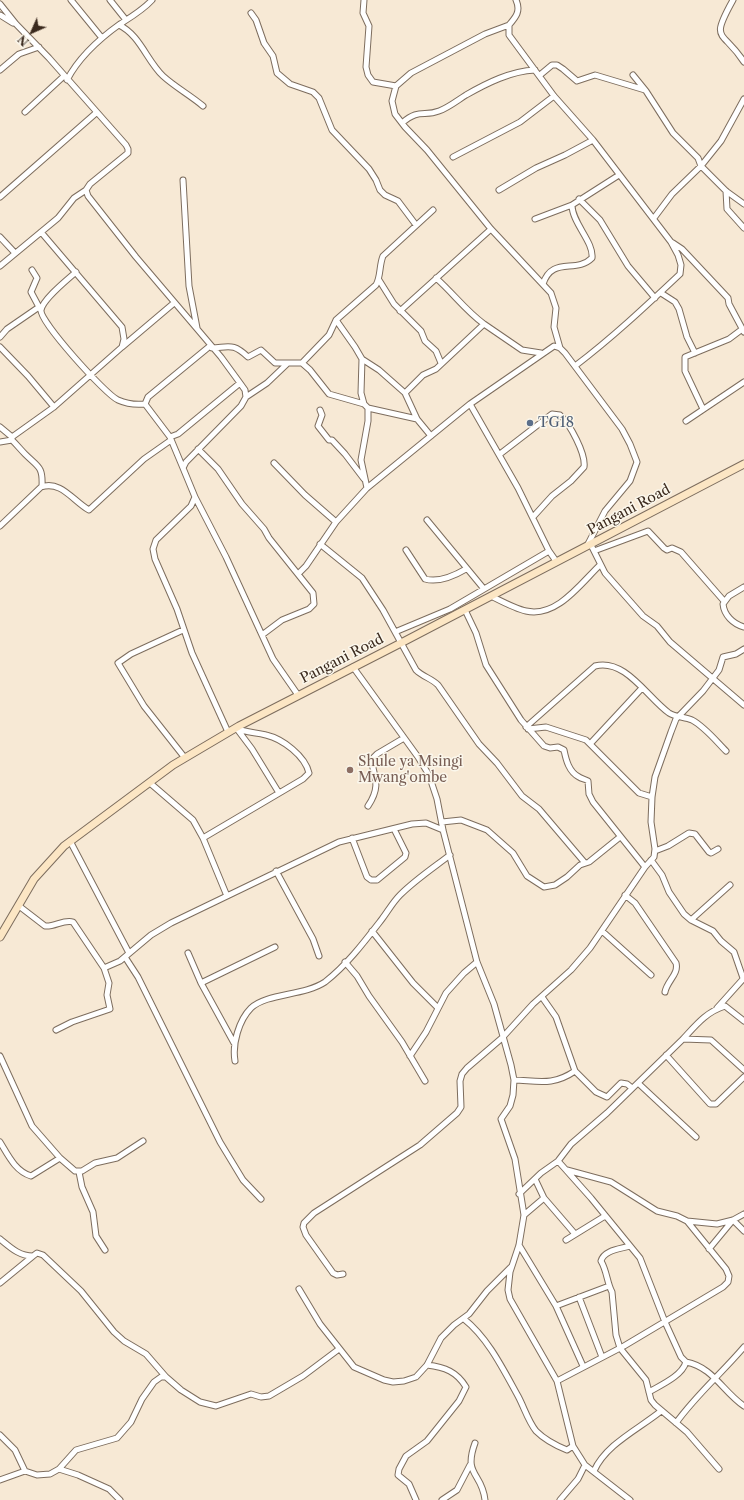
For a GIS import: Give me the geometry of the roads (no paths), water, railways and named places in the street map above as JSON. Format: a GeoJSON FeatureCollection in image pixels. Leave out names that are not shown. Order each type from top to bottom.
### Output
{"type":"FeatureCollection","features":[{"type":"Feature","properties":{"kind":"main road","name":"Pangani Road"},"geometry":{"type":"LineString","coordinates":[[0,938],[41,870],[70,841],[185,758],[228,732],[298,695],[401,644],[556,561],[590,547],[744,464]]}},
{"type":"Feature","properties":{"kind":"street"},"geometry":{"type":"LineString","coordinates":[[71,0],[102,38]]}},
{"type":"Feature","properties":{"kind":"street"},"geometry":{"type":"LineString","coordinates":[[110,0],[126,20]]}},
{"type":"Feature","properties":{"kind":"street"},"geometry":{"type":"LineString","coordinates":[[25,112],[66,78],[81,59],[102,38],[152,0]]}},
{"type":"Feature","properties":{"kind":"street"},"geometry":{"type":"LineString","coordinates":[[364,0],[363,13],[369,26],[366,67],[368,75],[373,82],[396,86]]}},
{"type":"Feature","properties":{"kind":"street"},"geometry":{"type":"LineString","coordinates":[[516,0],[519,5],[518,14],[509,25],[485,34],[411,73],[396,86],[392,101],[395,114],[402,123],[436,161],[491,229],[551,293],[555,303],[554,327],[560,348],[622,429],[630,444],[637,462],[630,481],[605,511],[590,547]]}},
{"type":"Feature","properties":{"kind":"street"},"geometry":{"type":"LineString","coordinates":[[733,0],[719,29],[721,35],[744,62]]}},
{"type":"Feature","properties":{"kind":"street"},"geometry":{"type":"LineString","coordinates":[[0,4],[16,24],[39,47],[128,149],[128,153],[90,184],[86,190],[74,198],[58,218],[0,266]]}},
{"type":"Feature","properties":{"kind":"street"},"geometry":{"type":"LineString","coordinates":[[251,13],[256,20],[264,43],[275,61],[277,73],[290,84],[313,92],[319,98],[332,130],[369,169],[380,190],[385,195],[398,201],[416,225]]}},
{"type":"Feature","properties":{"kind":"street"},"geometry":{"type":"LineString","coordinates":[[0,15],[16,24]]}},
{"type":"Feature","properties":{"kind":"street"},"geometry":{"type":"LineString","coordinates":[[120,25],[127,28],[162,76],[203,106]]}},
{"type":"Feature","properties":{"kind":"street"},"geometry":{"type":"LineString","coordinates":[[509,25],[509,35],[540,75],[554,96],[593,140],[654,218],[671,242],[678,255],[681,265],[680,274],[661,293],[608,341],[575,366]]}},
{"type":"Feature","properties":{"kind":"street"},"geometry":{"type":"LineString","coordinates":[[0,70],[19,54],[39,47]]}},
{"type":"Feature","properties":{"kind":"street"},"geometry":{"type":"LineString","coordinates":[[540,75],[552,65],[558,65],[577,81],[595,75],[611,82],[646,90]]}},
{"type":"Feature","properties":{"kind":"street"},"geometry":{"type":"LineString","coordinates":[[402,123],[415,114],[439,111],[485,85],[522,70],[535,70]]}},
{"type":"Feature","properties":{"kind":"street"},"geometry":{"type":"LineString","coordinates":[[633,76],[646,90],[673,133],[698,158],[701,166],[726,191],[744,204]]}},
{"type":"Feature","properties":{"kind":"street"},"geometry":{"type":"LineString","coordinates":[[453,157],[520,122],[554,96]]}},
{"type":"Feature","properties":{"kind":"street"},"geometry":{"type":"LineString","coordinates":[[654,218],[672,194],[701,166],[721,141],[744,99]]}},
{"type":"Feature","properties":{"kind":"street"},"geometry":{"type":"LineString","coordinates":[[0,197],[96,113]]}},
{"type":"Feature","properties":{"kind":"street"},"geometry":{"type":"LineString","coordinates":[[500,190],[536,168],[593,140]]}},
{"type":"Feature","properties":{"kind":"street"},"geometry":{"type":"LineString","coordinates":[[535,219],[572,205],[579,199],[619,175]]}},
{"type":"Feature","properties":{"kind":"street"},"geometry":{"type":"LineString","coordinates":[[183,180],[189,286],[193,316],[197,331]]}},
{"type":"Feature","properties":{"kind":"street"},"geometry":{"type":"LineString","coordinates":[[86,190],[88,196],[240,383],[245,390],[246,397]]}},
{"type":"Feature","properties":{"kind":"street"},"geometry":{"type":"LineString","coordinates":[[726,191],[727,209],[744,228]]}},
{"type":"Feature","properties":{"kind":"street"},"geometry":{"type":"LineString","coordinates":[[579,199],[600,220],[628,266],[655,298]]}},
{"type":"Feature","properties":{"kind":"street"},"geometry":{"type":"LineString","coordinates":[[543,284],[545,278],[556,268],[580,265],[592,258],[590,249],[576,220],[572,205]]}},
{"type":"Feature","properties":{"kind":"street"},"geometry":{"type":"LineString","coordinates":[[433,210],[383,256],[379,264],[379,280],[387,294],[400,310],[421,330],[425,340],[436,351],[441,363]]}},
{"type":"Feature","properties":{"kind":"street"},"geometry":{"type":"LineString","coordinates":[[400,310],[491,229]]}},
{"type":"Feature","properties":{"kind":"street"},"geometry":{"type":"LineString","coordinates":[[41,232],[122,327],[124,339],[122,347]]}},
{"type":"Feature","properties":{"kind":"street"},"geometry":{"type":"LineString","coordinates":[[0,237],[15,253]]}},
{"type":"Feature","properties":{"kind":"street"},"geometry":{"type":"LineString","coordinates":[[671,242],[682,249],[728,298],[729,304],[743,331],[729,339],[686,358],[685,371],[703,409]]}},
{"type":"Feature","properties":{"kind":"street"},"geometry":{"type":"LineString","coordinates":[[32,270],[37,278],[31,292],[48,325],[89,374],[117,400],[135,405],[145,404]]}},
{"type":"Feature","properties":{"kind":"street"},"geometry":{"type":"LineString","coordinates":[[0,338],[7,329],[40,309],[76,272]]}},
{"type":"Feature","properties":{"kind":"street"},"geometry":{"type":"LineString","coordinates":[[436,278],[452,292],[470,314],[484,324],[522,350],[532,353],[542,353]]}},
{"type":"Feature","properties":{"kind":"street"},"geometry":{"type":"LineString","coordinates":[[302,363],[329,335],[336,320],[369,293],[379,280]]}},
{"type":"Feature","properties":{"kind":"street"},"geometry":{"type":"LineString","coordinates":[[661,293],[675,302],[687,337],[695,353]]}},
{"type":"Feature","properties":{"kind":"street"},"geometry":{"type":"LineString","coordinates":[[0,442],[12,438],[54,407],[89,374],[174,303]]}},
{"type":"Feature","properties":{"kind":"street"},"geometry":{"type":"LineString","coordinates":[[336,320],[362,359],[379,370],[405,393],[417,419],[431,436]]}},
{"type":"Feature","properties":{"kind":"street"},"geometry":{"type":"LineString","coordinates":[[405,393],[423,375],[436,369],[484,324]]}},
{"type":"Feature","properties":{"kind":"street"},"geometry":{"type":"LineString","coordinates":[[145,404],[148,397],[211,347],[225,345],[240,348],[248,357],[261,350],[275,363],[302,363],[310,370],[329,394],[364,404],[368,408],[417,419]]}},
{"type":"Feature","properties":{"kind":"street"},"geometry":{"type":"LineString","coordinates":[[298,574],[306,566],[336,522],[366,488],[470,404],[542,353],[554,346],[560,348]]}},
{"type":"Feature","properties":{"kind":"street"},"geometry":{"type":"LineString","coordinates":[[0,347],[28,376],[54,407]]}},
{"type":"Feature","properties":{"kind":"street"},"geometry":{"type":"LineString","coordinates":[[362,359],[361,393],[364,404]]}},
{"type":"Feature","properties":{"kind":"street"},"geometry":{"type":"LineString","coordinates":[[183,468],[198,448],[236,412],[246,397],[267,383],[288,363]]}},
{"type":"Feature","properties":{"kind":"street"},"geometry":{"type":"LineString","coordinates":[[686,421],[744,382]]}},
{"type":"Feature","properties":{"kind":"street"},"geometry":{"type":"LineString","coordinates":[[0,526],[42,486],[58,486],[89,510],[144,459],[178,434],[240,383]]}},
{"type":"Feature","properties":{"kind":"street"},"geometry":{"type":"LineString","coordinates":[[145,404],[171,439],[195,497],[226,557],[273,659],[298,695]]}},
{"type":"Feature","properties":{"kind":"street"},"geometry":{"type":"LineString","coordinates":[[470,404],[500,454],[549,551],[556,561]]}},
{"type":"Feature","properties":{"kind":"street"},"geometry":{"type":"LineString","coordinates":[[366,488],[366,481],[361,460],[368,422],[368,408]]}},
{"type":"Feature","properties":{"kind":"street"},"geometry":{"type":"LineString","coordinates":[[320,410],[322,415],[318,426],[320,431],[336,444],[366,481]]}},
{"type":"Feature","properties":{"kind":"street"},"geometry":{"type":"LineString","coordinates":[[500,454],[552,414],[560,415],[571,429],[582,455],[584,467],[571,481],[552,496],[533,517]]}},
{"type":"Feature","properties":{"kind":"street"},"geometry":{"type":"LineString","coordinates":[[0,427],[12,438],[26,455],[39,466],[42,476],[42,486]]}},
{"type":"Feature","properties":{"kind":"street"},"geometry":{"type":"LineString","coordinates":[[198,448],[218,469],[242,504],[264,529],[269,538],[313,593],[314,604],[309,609],[282,620],[262,635]]}},
{"type":"Feature","properties":{"kind":"street"},"geometry":{"type":"LineString","coordinates":[[274,463],[305,495],[336,522]]}},
{"type":"Feature","properties":{"kind":"street"},"geometry":{"type":"LineString","coordinates":[[195,497],[191,506],[156,540],[153,548],[155,559],[177,609],[183,630],[207,689],[228,732]]}},
{"type":"Feature","properties":{"kind":"street"},"geometry":{"type":"LineString","coordinates":[[428,520],[466,569],[484,589]]}},
{"type":"Feature","properties":{"kind":"street"},"geometry":{"type":"LineString","coordinates":[[590,547],[648,531],[667,550],[672,548],[682,552],[724,601],[723,609],[726,615],[733,622],[744,627]]}},
{"type":"Feature","properties":{"kind":"street"},"geometry":{"type":"LineString","coordinates":[[320,544],[362,578],[416,670],[421,676],[432,678],[479,744],[497,763],[522,796],[539,809],[585,863]]}},
{"type":"Feature","properties":{"kind":"street"},"geometry":{"type":"LineString","coordinates":[[590,547],[605,573],[644,616],[657,626],[670,642],[744,705]]}},
{"type":"Feature","properties":{"kind":"street"},"geometry":{"type":"LineString","coordinates":[[406,550],[424,579],[440,580],[458,574],[466,569]]}},
{"type":"Feature","properties":{"kind":"street"},"geometry":{"type":"LineString","coordinates":[[395,632],[450,609],[549,551]]}},
{"type":"Feature","properties":{"kind":"street"},"geometry":{"type":"LineString","coordinates":[[491,596],[525,611],[543,610],[560,603],[600,565]]}},
{"type":"Feature","properties":{"kind":"street"},"geometry":{"type":"LineString","coordinates":[[724,601],[744,587]]}},
{"type":"Feature","properties":{"kind":"street"},"geometry":{"type":"LineString","coordinates":[[465,610],[476,633],[486,665],[527,728],[544,746],[564,750],[572,771],[578,777],[588,781],[589,794],[593,802],[645,867]]}},
{"type":"Feature","properties":{"kind":"street"},"geometry":{"type":"LineString","coordinates":[[183,630],[131,654],[118,663],[144,706],[185,758]]}},
{"type":"Feature","properties":{"kind":"street"},"geometry":{"type":"LineString","coordinates":[[343,1274],[337,1275],[329,1268],[306,1235],[303,1228],[304,1223],[314,1213],[420,1144],[457,1112],[461,1107],[460,1081],[462,1074],[502,1038],[542,996],[571,970],[590,948],[625,895],[651,860],[655,851],[650,822],[655,777],[676,719],[699,696],[713,678],[719,670],[723,657],[736,654],[744,649]]}},
{"type":"Feature","properties":{"kind":"street"},"geometry":{"type":"LineString","coordinates":[[527,728],[595,666],[605,663],[615,666],[671,714],[692,721],[726,751]]}},
{"type":"Feature","properties":{"kind":"street"},"geometry":{"type":"LineString","coordinates":[[353,667],[429,775],[437,799],[443,830],[477,962],[494,1004],[502,1038],[511,1065],[514,1080],[513,1095],[510,1106],[501,1119],[515,1158],[519,1194],[524,1215],[519,1245],[511,1267],[508,1290],[510,1299],[557,1381],[573,1446],[585,1465],[630,1500]]}},
{"type":"Feature","properties":{"kind":"street"},"geometry":{"type":"LineString","coordinates":[[590,744],[642,688]]}},
{"type":"Feature","properties":{"kind":"street"},"geometry":{"type":"LineString","coordinates":[[527,728],[546,727],[586,740],[639,793],[652,797]]}},
{"type":"Feature","properties":{"kind":"street"},"geometry":{"type":"LineString","coordinates":[[236,728],[252,750],[279,794]]}},
{"type":"Feature","properties":{"kind":"street"},"geometry":{"type":"LineString","coordinates":[[203,838],[279,794],[303,779],[309,773],[307,765],[301,758],[280,741],[266,735],[243,732],[236,728]]}},
{"type":"Feature","properties":{"kind":"street"},"geometry":{"type":"LineString","coordinates":[[368,806],[376,789],[377,780],[371,760],[377,754],[404,738]]}},
{"type":"Feature","properties":{"kind":"street"},"geometry":{"type":"LineString","coordinates":[[150,783],[193,820],[203,838],[227,896]]}},
{"type":"Feature","properties":{"kind":"street"},"geometry":{"type":"LineString","coordinates":[[442,822],[461,820],[487,830],[513,853],[527,876],[544,887],[555,885],[620,837]]}},
{"type":"Feature","properties":{"kind":"street"},"geometry":{"type":"LineString","coordinates":[[104,968],[115,964],[151,935],[171,923],[276,871],[352,838],[412,824],[426,823],[443,830]]}},
{"type":"Feature","properties":{"kind":"street"},"geometry":{"type":"LineString","coordinates":[[352,838],[367,877],[371,880],[377,880],[406,857],[406,853],[394,829]]}},
{"type":"Feature","properties":{"kind":"street"},"geometry":{"type":"LineString","coordinates":[[655,851],[668,846],[689,833],[695,834],[709,852],[711,853],[718,849]]}},
{"type":"Feature","properties":{"kind":"street"},"geometry":{"type":"LineString","coordinates":[[70,841],[129,953]]}},
{"type":"Feature","properties":{"kind":"street"},"geometry":{"type":"LineString","coordinates":[[234,1043],[251,1008],[259,1002],[314,988],[325,982],[345,962],[400,896],[450,855]]}},
{"type":"Feature","properties":{"kind":"street"},"geometry":{"type":"LineString","coordinates":[[651,860],[662,875],[677,906],[691,920],[713,931],[721,941],[734,952],[743,981],[716,1009]]}},
{"type":"Feature","properties":{"kind":"street"},"geometry":{"type":"LineString","coordinates":[[276,871],[313,939],[319,956]]}},
{"type":"Feature","properties":{"kind":"street"},"geometry":{"type":"LineString","coordinates":[[691,920],[730,885]]}},
{"type":"Feature","properties":{"kind":"street"},"geometry":{"type":"LineString","coordinates":[[625,895],[635,903],[676,963],[676,973],[666,985],[665,992]]}},
{"type":"Feature","properties":{"kind":"street"},"geometry":{"type":"LineString","coordinates":[[19,906],[45,926],[51,926],[69,920],[73,922],[104,968],[109,983],[107,996],[110,1010],[72,1022],[56,1030]]}},
{"type":"Feature","properties":{"kind":"street"},"geometry":{"type":"LineString","coordinates":[[372,931],[413,983],[438,1008]]}},
{"type":"Feature","properties":{"kind":"street"},"geometry":{"type":"LineString","coordinates":[[602,931],[651,975]]}},
{"type":"Feature","properties":{"kind":"street"},"geometry":{"type":"LineString","coordinates":[[201,983],[275,947]]}},
{"type":"Feature","properties":{"kind":"street"},"geometry":{"type":"LineString","coordinates":[[188,953],[201,983],[234,1043],[235,1061]]}},
{"type":"Feature","properties":{"kind":"street"},"geometry":{"type":"LineString","coordinates":[[125,957],[138,977],[220,1142],[243,1180],[261,1199]]}},
{"type":"Feature","properties":{"kind":"street"},"geometry":{"type":"LineString","coordinates":[[345,962],[357,976],[425,1081]]}},
{"type":"Feature","properties":{"kind":"street"},"geometry":{"type":"LineString","coordinates":[[410,1056],[446,993],[464,973],[477,962]]}},
{"type":"Feature","properties":{"kind":"street"},"geometry":{"type":"LineString","coordinates":[[542,996],[556,1017],[575,1070],[583,1080],[603,1096],[609,1095],[621,1083],[627,1084],[632,1088]]}},
{"type":"Feature","properties":{"kind":"street"},"geometry":{"type":"LineString","coordinates":[[519,1194],[558,1161],[576,1140],[638,1083],[705,1015],[725,1006],[744,1021]]}},
{"type":"Feature","properties":{"kind":"street"},"geometry":{"type":"LineString","coordinates":[[682,1039],[711,1040],[744,1070]]}},
{"type":"Feature","properties":{"kind":"street"},"geometry":{"type":"LineString","coordinates":[[666,1055],[710,1104],[716,1104],[744,1077]]}},
{"type":"Feature","properties":{"kind":"street"},"geometry":{"type":"LineString","coordinates":[[0,1056],[32,1126],[60,1158],[79,1172],[82,1187],[93,1212],[96,1236],[105,1250]]}},
{"type":"Feature","properties":{"kind":"street"},"geometry":{"type":"LineString","coordinates":[[514,1080],[553,1082],[563,1079],[575,1070]]}},
{"type":"Feature","properties":{"kind":"street"},"geometry":{"type":"LineString","coordinates":[[638,1083],[696,1137]]}},
{"type":"Feature","properties":{"kind":"street"},"geometry":{"type":"LineString","coordinates":[[79,1172],[95,1163],[117,1158],[143,1141]]}},
{"type":"Feature","properties":{"kind":"street"},"geometry":{"type":"LineString","coordinates":[[0,1142],[13,1163],[26,1174],[31,1176],[60,1158]]}},
{"type":"Feature","properties":{"kind":"street"},"geometry":{"type":"LineString","coordinates":[[558,1161],[640,1258],[681,1356],[686,1362],[697,1364],[715,1377],[734,1399],[744,1406]]}},
{"type":"Feature","properties":{"kind":"street"},"geometry":{"type":"LineString","coordinates":[[566,1170],[611,1182],[657,1211],[677,1216],[687,1221],[718,1224],[734,1220],[744,1214]]}},
{"type":"Feature","properties":{"kind":"street"},"geometry":{"type":"LineString","coordinates":[[535,1179],[544,1198],[575,1234]]}},
{"type":"Feature","properties":{"kind":"street"},"geometry":{"type":"LineString","coordinates":[[524,1215],[544,1198]]}},
{"type":"Feature","properties":{"kind":"street"},"geometry":{"type":"LineString","coordinates":[[566,1240],[605,1216]]}},
{"type":"Feature","properties":{"kind":"street"},"geometry":{"type":"LineString","coordinates":[[734,1220],[744,1231]]}},
{"type":"Feature","properties":{"kind":"street"},"geometry":{"type":"LineString","coordinates":[[709,1249],[734,1220]]}},
{"type":"Feature","properties":{"kind":"street"},"geometry":{"type":"LineString","coordinates":[[557,1381],[666,1322],[723,1287],[728,1282],[729,1276],[726,1269],[687,1221]]}},
{"type":"Feature","properties":{"kind":"street"},"geometry":{"type":"LineString","coordinates":[[0,1239],[23,1256],[33,1256]]}},
{"type":"Feature","properties":{"kind":"street"},"geometry":{"type":"LineString","coordinates":[[519,1245],[556,1306],[568,1329],[583,1366]]}},
{"type":"Feature","properties":{"kind":"street"},"geometry":{"type":"LineString","coordinates":[[630,1246],[608,1252],[601,1259],[608,1276],[609,1286],[613,1296],[612,1300],[616,1336],[620,1348],[646,1380],[651,1400],[702,1448],[719,1469]]}},
{"type":"Feature","properties":{"kind":"street"},"geometry":{"type":"LineString","coordinates":[[0,1283],[37,1253],[43,1255],[81,1291],[114,1332],[124,1341],[146,1354],[166,1377],[181,1390],[200,1402],[216,1406],[251,1394],[261,1397],[269,1396],[303,1376],[339,1349]]}},
{"type":"Feature","properties":{"kind":"street"},"geometry":{"type":"LineString","coordinates":[[300,1289],[309,1309],[354,1367],[362,1372],[393,1382],[404,1381],[416,1377],[428,1365],[441,1338],[454,1324],[464,1319],[487,1291],[511,1267]]}},
{"type":"Feature","properties":{"kind":"street"},"geometry":{"type":"LineString","coordinates":[[556,1306],[609,1286]]}},
{"type":"Feature","properties":{"kind":"street"},"geometry":{"type":"LineString","coordinates":[[580,1297],[602,1357]]}},
{"type":"Feature","properties":{"kind":"street"},"geometry":{"type":"LineString","coordinates":[[464,1319],[481,1334],[500,1364],[536,1431],[563,1449],[567,1450],[573,1446]]}},
{"type":"Feature","properties":{"kind":"street"},"geometry":{"type":"LineString","coordinates":[[676,1423],[688,1406],[715,1377],[729,1365],[744,1347]]}},
{"type":"Feature","properties":{"kind":"street"},"geometry":{"type":"LineString","coordinates":[[649,1392],[668,1381],[685,1366],[686,1362]]}},
{"type":"Feature","properties":{"kind":"street"},"geometry":{"type":"LineString","coordinates":[[416,1500],[409,1484],[398,1475],[399,1469],[410,1451],[427,1441],[459,1401],[466,1387],[461,1378],[451,1371],[428,1365]]}},
{"type":"Feature","properties":{"kind":"street"},"geometry":{"type":"LineString","coordinates":[[0,1480],[25,1471],[37,1474],[50,1474],[59,1469],[76,1450],[117,1438],[131,1422],[142,1399],[154,1382],[161,1377],[166,1377]]}},
{"type":"Feature","properties":{"kind":"street"},"geometry":{"type":"LineString","coordinates":[[594,1471],[597,1464],[608,1452],[661,1411]]}},
{"type":"Feature","properties":{"kind":"street"},"geometry":{"type":"LineString","coordinates":[[0,1435],[15,1450],[25,1471]]}},
{"type":"Feature","properties":{"kind":"street"},"geometry":{"type":"LineString","coordinates":[[475,1443],[470,1457],[470,1465],[482,1489],[485,1500]]}},
{"type":"Feature","properties":{"kind":"street"},"geometry":{"type":"LineString","coordinates":[[442,1500],[457,1490],[470,1465]]}},
{"type":"Feature","properties":{"kind":"street"},"geometry":{"type":"LineString","coordinates":[[560,1500],[578,1479],[585,1465]]}},
{"type":"Feature","properties":{"kind":"street"},"geometry":{"type":"LineString","coordinates":[[59,1469],[78,1475],[109,1489],[120,1500]]}},
{"type":"Feature","properties":{"kind":"place","name":"TG18"},"geometry":{"type":"Point","coordinates":[530,423]}},
{"type":"Feature","properties":{"kind":"place","name":"Shule ya Msingi Mwang'ombe"},"geometry":{"type":"Point","coordinates":[350,770]}}]}
